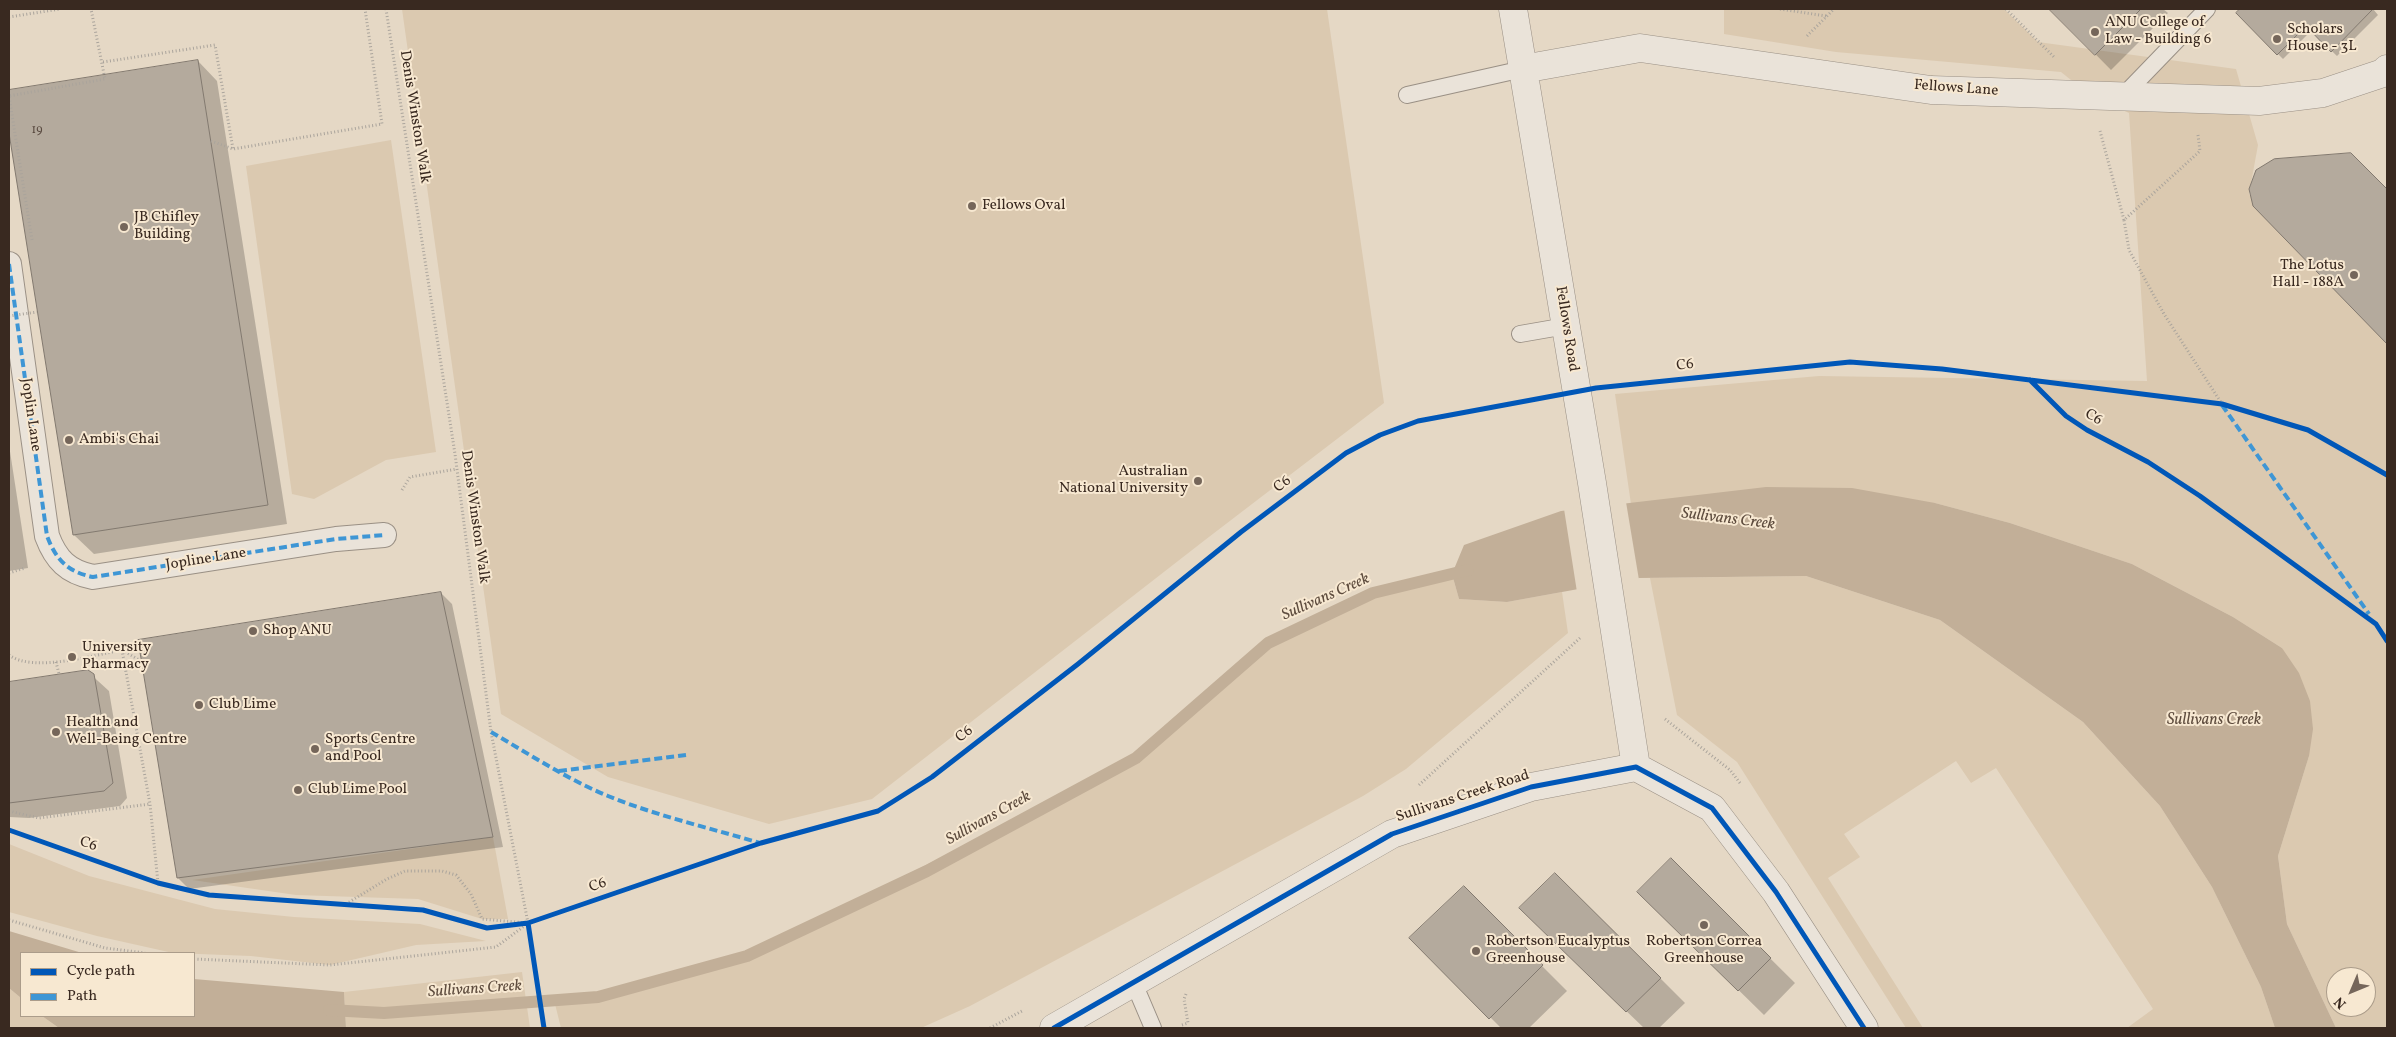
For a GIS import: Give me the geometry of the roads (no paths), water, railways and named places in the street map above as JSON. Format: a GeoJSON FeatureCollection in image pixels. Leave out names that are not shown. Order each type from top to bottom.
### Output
{"type":"FeatureCollection","features":[{"type":"Feature","properties":{"kind":"street","name":"Fellows Road"},"geometry":{"type":"LineString","coordinates":[[1513,9],[1592,483],[1636,767]]}},
{"type":"Feature","properties":{"kind":"street","name":"Fellows Lane"},"geometry":{"type":"LineString","coordinates":[[1523,69],[1640,48],[1931,90],[2259,101],[2323,94],[2383,73],[2387,69]]}},
{"type":"Feature","properties":{"kind":"street","name":"Joplin Lane"},"geometry":{"type":"LineString","coordinates":[[9,264],[47,536]]}},
{"type":"Feature","properties":{"kind":"street","name":"Jopline Lane"},"geometry":{"type":"LineString","coordinates":[[47,536],[58,560],[80,575],[93,577],[336,539],[384,536]]}},
{"type":"Feature","properties":{"kind":"street","name":"Sullivans Creek Road"},"geometry":{"type":"LineString","coordinates":[[1054,1028],[1392,834],[1530,787],[1636,767]]}},
{"type":"Feature","properties":{"kind":"street"},"geometry":{"type":"LineString","coordinates":[[1636,767],[1712,808],[1776,892],[1864,1028]]}},
{"type":"Feature","properties":{"kind":"lane"},"geometry":{"type":"LineString","coordinates":[[2123,96],[2207,9]]}},
{"type":"Feature","properties":{"kind":"lane"},"geometry":{"type":"LineString","coordinates":[[1408,95],[1523,69]]}},
{"type":"Feature","properties":{"kind":"lane"},"geometry":{"type":"LineString","coordinates":[[1520,334],[1566,326]]}},
{"type":"Feature","properties":{"kind":"lane"},"geometry":{"type":"LineString","coordinates":[[1133,981],[1153,1028]]}},
{"type":"Feature","properties":{"kind":"water","name":"Sullivans Creek"},"geometry":{"type":"Polygon","coordinates":[[[1766,487],[1852,488],[1935,503],[2010,523],[2132,564],[2233,617],[2282,648],[2299,673],[2310,701],[2313,729],[2309,756],[2278,856],[2287,924],[2326,1007],[2326,1017],[2331,1017],[2336,1028],[2275,1028],[2261,987],[2212,887],[2160,806],[2083,722],[1940,620],[1806,576],[1639,578],[1507,602],[1459,599],[1452,574],[1464,545],[1561,511],[1766,487]]]}},
{"type":"Feature","properties":{"kind":"water"},"geometry":{"type":"Polygon","coordinates":[[[9,931],[79,952],[20,952],[20,997],[9,988],[9,931]]]}},
{"type":"Feature","properties":{"kind":"water"},"geometry":{"type":"Polygon","coordinates":[[[195,979],[344,992],[346,1028],[59,1028],[43,1017],[195,1017],[195,979]]]}},
{"type":"Feature","properties":{"kind":"waterway","name":"Sullivans Creek"},"geometry":{"type":"LineString","coordinates":[[329,1010],[384,1013],[598,997],[747,956],[927,871],[1136,758],[1268,643],[1373,593],[1468,570]]}},
{"type":"Feature","properties":{"kind":"place","name":"ANU College of Law - Building 6"},"geometry":{"type":"Point","coordinates":[2095,32]}},
{"type":"Feature","properties":{"kind":"place","name":"Scholars House - 3L"},"geometry":{"type":"Point","coordinates":[2277,39]}},
{"type":"Feature","properties":{"kind":"place","name":"Fellows Oval"},"geometry":{"type":"Point","coordinates":[972,206]}},
{"type":"Feature","properties":{"kind":"place","name":"JB Chifley Building"},"geometry":{"type":"Point","coordinates":[124,227]}},
{"type":"Feature","properties":{"kind":"place","name":"The Lotus Hall - 188A"},"geometry":{"type":"Point","coordinates":[2354,275]}},
{"type":"Feature","properties":{"kind":"place","name":"Ambi's Chai"},"geometry":{"type":"Point","coordinates":[69,440]}},
{"type":"Feature","properties":{"kind":"place","name":"Australian National University"},"geometry":{"type":"Point","coordinates":[1198,481]}},
{"type":"Feature","properties":{"kind":"place","name":"Shop ANU"},"geometry":{"type":"Point","coordinates":[253,631]}},
{"type":"Feature","properties":{"kind":"place","name":"University Pharmacy"},"geometry":{"type":"Point","coordinates":[72,657]}},
{"type":"Feature","properties":{"kind":"place","name":"Club Lime"},"geometry":{"type":"Point","coordinates":[199,705]}},
{"type":"Feature","properties":{"kind":"place","name":"Health and Well-Being Centre"},"geometry":{"type":"Point","coordinates":[56,732]}},
{"type":"Feature","properties":{"kind":"place","name":"Sports Centre and Pool"},"geometry":{"type":"Point","coordinates":[315,749]}},
{"type":"Feature","properties":{"kind":"place","name":"Club Lime Pool"},"geometry":{"type":"Point","coordinates":[298,790]}},
{"type":"Feature","properties":{"kind":"place","name":"Robertson Correa Greenhouse"},"geometry":{"type":"Point","coordinates":[1704,925]}},
{"type":"Feature","properties":{"kind":"place","name":"Robertson Eucalyptus Greenhouse"},"geometry":{"type":"Point","coordinates":[1476,951]}}]}
